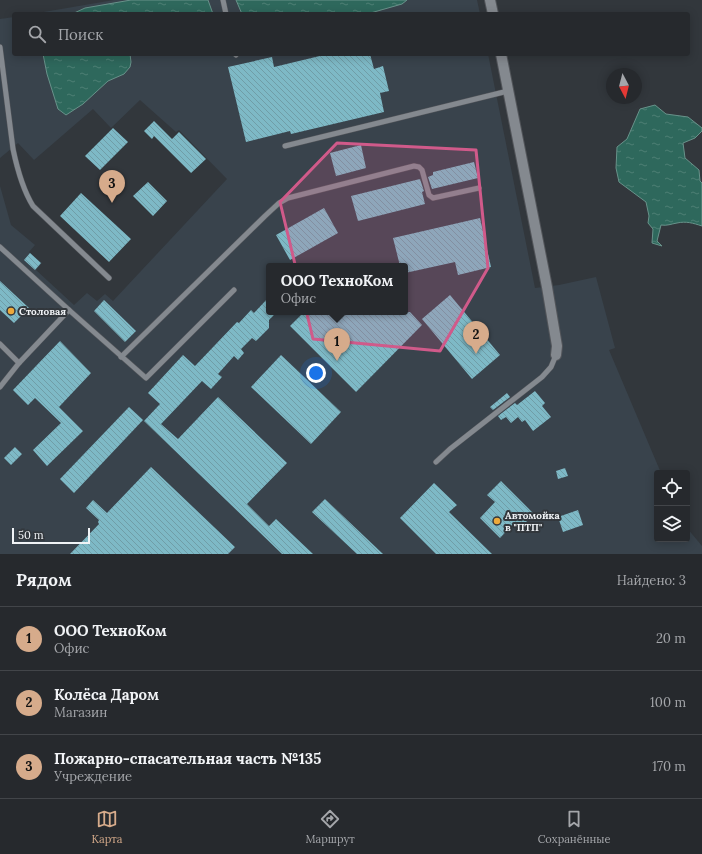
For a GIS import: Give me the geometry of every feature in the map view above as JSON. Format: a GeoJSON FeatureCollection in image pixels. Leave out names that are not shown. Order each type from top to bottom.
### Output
{"type":"FeatureCollection","features":[{"type":"Feature","properties":{"kind":"street"},"geometry":{"type":"LineString","coordinates":[[490,0],[493,12]]}},
{"type":"Feature","properties":{"kind":"street"},"geometry":{"type":"LineString","coordinates":[[501,56],[547,286],[557,346],[556,355]]}},
{"type":"Feature","properties":{"kind":"lane"},"geometry":{"type":"LineString","coordinates":[[223,0],[226,12]]}},
{"type":"Feature","properties":{"kind":"lane"},"geometry":{"type":"LineString","coordinates":[[0,47],[13,149],[16,163],[29,199],[33,206],[109,278]]}},
{"type":"Feature","properties":{"kind":"lane"},"geometry":{"type":"LineString","coordinates":[[285,146],[508,91]]}},
{"type":"Feature","properties":{"kind":"lane"},"geometry":{"type":"LineString","coordinates":[[121,357],[265,216],[279,203],[288,198],[414,166],[419,167],[422,170],[429,196],[433,198],[479,188]]}},
{"type":"Feature","properties":{"kind":"lane"},"geometry":{"type":"LineString","coordinates":[[0,247],[68,310],[146,378],[234,290]]}},
{"type":"Feature","properties":{"kind":"lane"},"geometry":{"type":"LineString","coordinates":[[0,387],[19,363],[68,310]]}},
{"type":"Feature","properties":{"kind":"lane"},"geometry":{"type":"LineString","coordinates":[[0,344],[19,363]]}},
{"type":"Feature","properties":{"kind":"lane"},"geometry":{"type":"LineString","coordinates":[[436,462],[450,449],[542,377],[551,367],[556,355]]}},
{"type":"Feature","properties":{"kind":"highlighted area"},"geometry":{"type":"Polygon","coordinates":[[[337,143],[476,150],[488,268],[440,351],[313,339],[280,202],[337,143]]]}},
{"type":"Feature","properties":{"kind":"shaded area"},"geometry":{"type":"Polygon","coordinates":[[[114,0],[477,0],[480,12],[44,12],[114,0]]]}},
{"type":"Feature","properties":{"kind":"shaded area"},"geometry":{"type":"Polygon","coordinates":[[[12,17],[12,56],[488,56],[535,288],[559,285],[596,277],[615,348],[609,350],[660,470],[654,470],[654,542],[690,542],[690,532],[702,546],[702,554],[0,554],[0,186],[11,225],[35,245],[29,252],[42,263],[36,270],[74,305],[87,293],[97,301],[105,294],[113,301],[227,179],[179,130],[176,132],[140,100],[111,128],[93,109],[34,160],[18,143],[0,158],[0,19],[12,17]]]}},
{"type":"Feature","properties":{"kind":"water"},"geometry":{"type":"Polygon","coordinates":[[[131,0],[208,0],[212,12],[76,12],[85,8],[131,0]]]}},
{"type":"Feature","properties":{"kind":"water"},"geometry":{"type":"Polygon","coordinates":[[[236,0],[407,0],[402,4],[374,12],[241,12],[236,0]]]}},
{"type":"Feature","properties":{"kind":"water"},"geometry":{"type":"Polygon","coordinates":[[[43,56],[130,56],[130,67],[124,74],[108,81],[83,104],[66,115],[58,109],[47,74],[43,56]]]}},
{"type":"Feature","properties":{"kind":"water"},"geometry":{"type":"Polygon","coordinates":[[[655,105],[666,114],[688,117],[702,128],[702,131],[695,138],[683,143],[685,158],[699,170],[700,181],[702,183],[702,226],[683,222],[661,225],[657,241],[662,246],[652,243],[653,229],[648,223],[649,216],[646,202],[619,182],[616,168],[617,147],[627,139],[640,109],[655,105]]]}},
{"type":"Feature","properties":{"kind":"building"},"geometry":{"type":"Polygon","coordinates":[[[320,56],[371,56],[374,69],[383,66],[389,91],[380,93],[384,112],[291,134],[290,131],[246,142],[228,67],[272,57],[274,67],[320,56]]]}},
{"type":"Feature","properties":{"kind":"building"},"geometry":{"type":"Polygon","coordinates":[[[154,121],[172,139],[179,132],[206,159],[191,173],[154,136],[152,139],[144,131],[154,121]]]}},
{"type":"Feature","properties":{"kind":"building"},"geometry":{"type":"Polygon","coordinates":[[[113,128],[128,142],[100,170],[85,156],[113,128]]]}},
{"type":"Feature","properties":{"kind":"building"},"geometry":{"type":"Polygon","coordinates":[[[361,145],[366,168],[336,176],[330,153],[361,145]]]}},
{"type":"Feature","properties":{"kind":"building"},"geometry":{"type":"Polygon","coordinates":[[[474,162],[478,178],[432,189],[428,177],[433,175],[433,172],[474,162]]]}},
{"type":"Feature","properties":{"kind":"building"},"geometry":{"type":"Polygon","coordinates":[[[420,179],[424,191],[422,192],[425,204],[358,221],[351,196],[420,179]]]}},
{"type":"Feature","properties":{"kind":"building"},"geometry":{"type":"Polygon","coordinates":[[[148,182],[167,201],[153,216],[133,196],[148,182]]]}},
{"type":"Feature","properties":{"kind":"building"},"geometry":{"type":"Polygon","coordinates":[[[81,193],[131,239],[109,262],[60,216],[81,193]]]}},
{"type":"Feature","properties":{"kind":"building"},"geometry":{"type":"Polygon","coordinates":[[[324,208],[338,233],[290,260],[276,235],[324,208]]]}},
{"type":"Feature","properties":{"kind":"building"},"geometry":{"type":"Polygon","coordinates":[[[480,218],[491,267],[458,275],[455,262],[408,272],[408,263],[399,263],[393,238],[480,218]]]}},
{"type":"Feature","properties":{"kind":"building"},"geometry":{"type":"Polygon","coordinates":[[[30,253],[41,263],[35,270],[24,260],[30,253]]]}},
{"type":"Feature","properties":{"kind":"building"},"geometry":{"type":"Polygon","coordinates":[[[0,281],[29,308],[14,323],[0,310],[0,281]]]}},
{"type":"Feature","properties":{"kind":"building"},"geometry":{"type":"Polygon","coordinates":[[[450,295],[500,355],[472,379],[422,319],[450,295]]]}},
{"type":"Feature","properties":{"kind":"building"},"geometry":{"type":"Polygon","coordinates":[[[104,300],[136,331],[125,342],[94,311],[104,300]]]}},
{"type":"Feature","properties":{"kind":"building"},"geometry":{"type":"Polygon","coordinates":[[[266,300],[266,315],[274,315],[269,320],[269,328],[256,341],[252,338],[241,349],[244,353],[238,360],[234,356],[218,374],[222,377],[211,389],[202,381],[161,424],[178,439],[218,397],[287,463],[247,504],[269,526],[276,519],[313,554],[282,554],[144,421],[160,404],[148,393],[183,355],[195,366],[237,322],[239,323],[251,310],[254,313],[266,300]]]}},
{"type":"Feature","properties":{"kind":"building"},"geometry":{"type":"Polygon","coordinates":[[[408,312],[410,312],[422,325],[356,392],[290,326],[301,315],[408,315],[408,312]]]}},
{"type":"Feature","properties":{"kind":"building"},"geometry":{"type":"Polygon","coordinates":[[[60,341],[91,373],[59,407],[83,431],[47,466],[33,450],[61,423],[35,398],[28,405],[13,390],[60,341]]]}},
{"type":"Feature","properties":{"kind":"building"},"geometry":{"type":"Polygon","coordinates":[[[281,355],[341,412],[311,444],[251,387],[281,355]]]}},
{"type":"Feature","properties":{"kind":"building"},"geometry":{"type":"Polygon","coordinates":[[[535,391],[545,403],[542,406],[551,417],[533,431],[525,420],[522,422],[518,417],[511,423],[506,417],[501,420],[498,416],[515,403],[517,405],[535,391]]]}},
{"type":"Feature","properties":{"kind":"building"},"geometry":{"type":"Polygon","coordinates":[[[507,393],[510,397],[493,410],[490,407],[507,393]]]}},
{"type":"Feature","properties":{"kind":"building"},"geometry":{"type":"Polygon","coordinates":[[[129,407],[143,420],[74,493],[60,479],[129,407]]]}},
{"type":"Feature","properties":{"kind":"building"},"geometry":{"type":"Polygon","coordinates":[[[15,447],[22,454],[11,465],[4,458],[15,447]]]}},
{"type":"Feature","properties":{"kind":"building"},"geometry":{"type":"Polygon","coordinates":[[[151,467],[235,547],[228,554],[70,554],[99,524],[99,520],[86,508],[93,500],[107,513],[151,467]]]}},
{"type":"Feature","properties":{"kind":"building"},"geometry":{"type":"Polygon","coordinates":[[[565,468],[568,476],[558,479],[556,471],[565,468]]]}},
{"type":"Feature","properties":{"kind":"building"},"geometry":{"type":"Polygon","coordinates":[[[501,481],[534,514],[521,527],[515,522],[500,538],[480,518],[495,502],[487,495],[501,481]]]}},
{"type":"Feature","properties":{"kind":"building"},"geometry":{"type":"Polygon","coordinates":[[[434,483],[457,505],[449,512],[492,554],[436,554],[400,518],[434,483]]]}},
{"type":"Feature","properties":{"kind":"building"},"geometry":{"type":"Polygon","coordinates":[[[325,499],[383,554],[357,554],[312,512],[325,499]]]}},
{"type":"Feature","properties":{"kind":"building"},"geometry":{"type":"Polygon","coordinates":[[[578,510],[583,525],[563,532],[558,517],[578,510]]]}},
{"type":"Feature","properties":{"kind":"place","name":"Пожарно-спасательная часть №135"},"geometry":{"type":"Point","coordinates":[112,203]}},
{"type":"Feature","properties":{"kind":"place","name":"Столовая"},"geometry":{"type":"Point","coordinates":[11,311]}},
{"type":"Feature","properties":{"kind":"place","name":"Колёса Даром"},"geometry":{"type":"Point","coordinates":[476,354]}},
{"type":"Feature","properties":{"kind":"place","name":"ООО ТехноКом"},"geometry":{"type":"Point","coordinates":[337,361]}},
{"type":"Feature","properties":{"kind":"place","name":"Автомойка в \"ПТП\""},"geometry":{"type":"Point","coordinates":[497,521]}}]}
